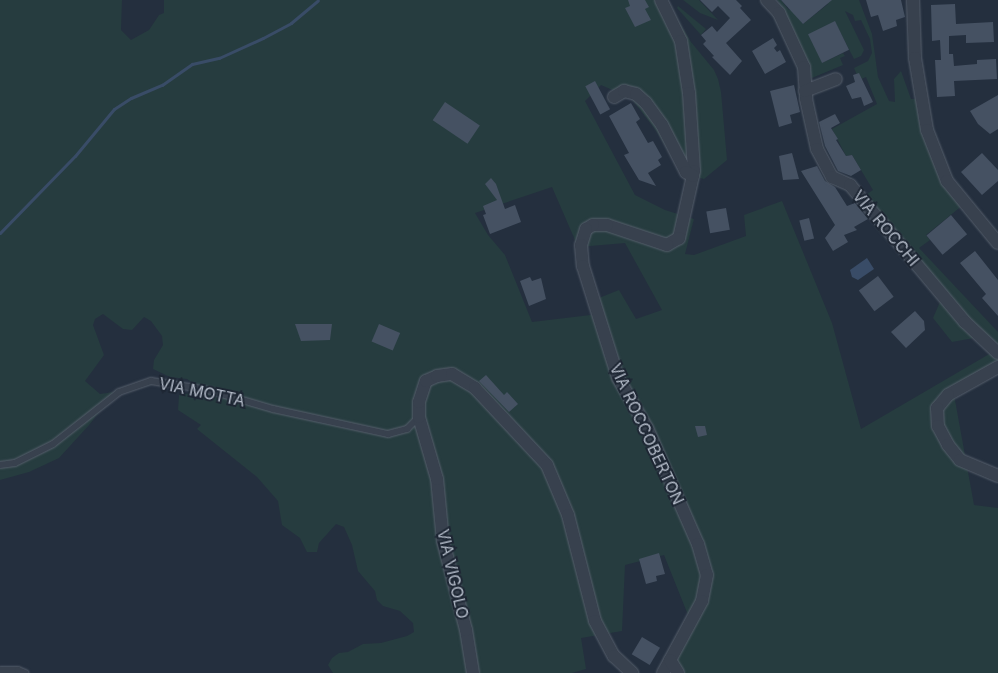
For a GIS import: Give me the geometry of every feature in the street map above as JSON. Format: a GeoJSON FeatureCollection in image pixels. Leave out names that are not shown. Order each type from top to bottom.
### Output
{"type":"FeatureCollection","features":[{"type":"Feature","properties":{"kind":"street","name":"VIA ROCCOBERTON"},"geometry":{"type":"LineString","coordinates":[[661,0],[681,41],[690,94],[693,176],[679,238],[667,245],[607,226],[593,225],[586,229],[581,246],[583,266],[618,378],[647,428],[698,544],[707,575],[702,601],[663,673]]}},
{"type":"Feature","properties":{"kind":"street","name":"VIA ROCCHI"},"geometry":{"type":"LineString","coordinates":[[767,0],[779,13],[804,66],[805,91],[817,149],[832,176],[850,184],[966,322],[998,352]]}},
{"type":"Feature","properties":{"kind":"street"},"geometry":{"type":"LineString","coordinates":[[913,0],[915,58],[927,130],[947,181],[998,243]]}},
{"type":"Feature","properties":{"kind":"street"},"geometry":{"type":"LineString","coordinates":[[805,91],[836,79]]}},
{"type":"Feature","properties":{"kind":"street"},"geometry":{"type":"LineString","coordinates":[[614,97],[624,92],[636,94],[646,104],[662,125],[686,172],[693,176]]}},
{"type":"Feature","properties":{"kind":"street"},"geometry":{"type":"LineString","coordinates":[[998,366],[948,394],[938,408],[938,426],[948,445],[960,460],[998,476]]}},
{"type":"Feature","properties":{"kind":"street"},"geometry":{"type":"LineString","coordinates":[[419,417],[419,402],[426,381],[437,376],[452,374],[475,388],[547,465],[568,515],[595,621],[614,656],[632,673]]}},
{"type":"Feature","properties":{"kind":"street","name":"VIA VIGOLO"},"geometry":{"type":"LineString","coordinates":[[419,417],[437,479],[443,541],[466,630],[473,673]]}},
{"type":"Feature","properties":{"kind":"street"},"geometry":{"type":"LineString","coordinates":[[670,660],[678,673]]}},
{"type":"Feature","properties":{"kind":"lane","name":"VIA MOTTA"},"geometry":{"type":"LineString","coordinates":[[0,465],[15,463],[53,444],[119,392],[151,381],[208,390],[273,409],[388,434],[407,429],[419,417]]}},
{"type":"Feature","properties":{"kind":"lane"},"geometry":{"type":"LineString","coordinates":[[0,670],[18,670],[25,673]]}},
{"type":"Feature","properties":{"kind":"green space"},"geometry":{"type":"Polygon","coordinates":[[[0,0],[122,0],[121,30],[131,40],[149,30],[159,15],[164,13],[164,0],[666,0],[691,42],[714,70],[718,79],[721,92],[727,160],[704,179],[693,176],[679,168],[655,129],[631,98],[601,85],[585,101],[635,195],[665,210],[694,219],[685,254],[694,255],[746,236],[744,215],[782,201],[832,323],[861,429],[991,353],[974,338],[952,342],[933,318],[940,302],[880,216],[867,194],[873,190],[852,155],[846,156],[832,129],[877,104],[866,77],[859,80],[854,68],[868,61],[872,53],[870,39],[861,20],[855,21],[853,15],[845,11],[864,50],[861,56],[854,59],[835,22],[822,63],[843,53],[845,56],[840,58],[843,65],[812,78],[794,31],[777,5],[779,3],[777,0],[781,0],[803,24],[828,4],[825,0],[859,0],[872,34],[878,77],[889,101],[895,102],[894,79],[901,71],[911,99],[921,99],[963,205],[926,235],[930,240],[919,248],[998,332],[998,361],[953,389],[974,505],[998,508],[998,673],[680,673],[675,665],[692,625],[664,555],[625,565],[622,631],[581,638],[586,669],[572,673],[333,673],[328,665],[332,658],[339,653],[348,652],[363,644],[381,643],[407,636],[414,632],[413,623],[400,611],[383,606],[377,600],[375,591],[358,571],[352,545],[344,527],[336,524],[319,543],[317,552],[307,552],[300,538],[282,525],[278,501],[257,477],[197,429],[201,425],[178,410],[179,395],[198,392],[194,384],[187,379],[170,377],[153,369],[154,360],[163,345],[162,336],[151,321],[144,317],[132,330],[123,329],[103,314],[95,319],[93,325],[104,355],[85,381],[100,394],[114,392],[90,424],[59,458],[29,472],[0,480],[0,0]],[[552,187],[475,213],[488,235],[505,255],[532,322],[599,314],[599,298],[619,290],[636,319],[662,310],[625,243],[578,247],[552,187]]]}},
{"type":"Feature","properties":{"kind":"green space"},"geometry":{"type":"Polygon","coordinates":[[[683,0],[699,0],[718,20],[700,13],[683,0]]]}},
{"type":"Feature","properties":{"kind":"green space"},"geometry":{"type":"Polygon","coordinates":[[[678,6],[706,29],[701,35],[677,8],[678,6]]]}},
{"type":"Feature","properties":{"kind":"water"},"geometry":{"type":"Polygon","coordinates":[[[867,258],[874,269],[858,280],[852,277],[850,270],[867,258]]]}},
{"type":"Feature","properties":{"kind":"building"},"geometry":{"type":"Polygon","coordinates":[[[628,0],[645,0],[649,7],[645,9],[651,20],[635,27],[625,8],[630,6],[628,0]]]}},
{"type":"Feature","properties":{"kind":"building"},"geometry":{"type":"Polygon","coordinates":[[[700,0],[736,0],[742,6],[740,8],[751,20],[726,43],[742,61],[730,75],[712,57],[714,56],[703,44],[706,41],[701,35],[712,26],[717,32],[730,18],[718,6],[712,12],[700,0]]]}},
{"type":"Feature","properties":{"kind":"building"},"geometry":{"type":"Polygon","coordinates":[[[781,0],[832,0],[803,24],[781,0]]]}},
{"type":"Feature","properties":{"kind":"building"},"geometry":{"type":"Polygon","coordinates":[[[866,0],[901,0],[905,17],[896,20],[897,26],[883,31],[878,15],[871,17],[866,0]]]}},
{"type":"Feature","properties":{"kind":"building"},"geometry":{"type":"Polygon","coordinates":[[[955,4],[956,24],[993,22],[994,42],[966,43],[966,35],[949,36],[949,54],[953,54],[954,66],[977,64],[977,60],[996,59],[997,79],[954,81],[955,96],[937,97],[935,60],[941,60],[940,40],[932,41],[931,5],[955,4]]]}},
{"type":"Feature","properties":{"kind":"building"},"geometry":{"type":"Polygon","coordinates":[[[835,21],[849,50],[822,63],[808,34],[835,21]]]}},
{"type":"Feature","properties":{"kind":"building"},"geometry":{"type":"Polygon","coordinates":[[[773,38],[777,45],[774,48],[777,52],[780,50],[786,62],[765,74],[752,51],[773,38]]]}},
{"type":"Feature","properties":{"kind":"building"},"geometry":{"type":"Polygon","coordinates":[[[859,73],[873,102],[864,106],[861,97],[852,99],[846,86],[855,82],[853,75],[859,73]]]}},
{"type":"Feature","properties":{"kind":"building"},"geometry":{"type":"Polygon","coordinates":[[[595,81],[610,109],[600,114],[585,86],[595,81]]]}},
{"type":"Feature","properties":{"kind":"building"},"geometry":{"type":"Polygon","coordinates":[[[794,85],[800,112],[790,115],[792,123],[779,127],[770,91],[794,85]]]}},
{"type":"Feature","properties":{"kind":"building"},"geometry":{"type":"Polygon","coordinates":[[[998,95],[998,129],[990,134],[978,124],[970,111],[998,95]]]}},
{"type":"Feature","properties":{"kind":"building"},"geometry":{"type":"Polygon","coordinates":[[[445,102],[480,125],[468,144],[433,120],[445,102]]]}},
{"type":"Feature","properties":{"kind":"building"},"geometry":{"type":"Polygon","coordinates":[[[631,103],[640,119],[636,122],[648,143],[653,141],[662,157],[658,160],[661,165],[648,173],[656,186],[639,180],[624,155],[629,153],[609,116],[631,103]]]}},
{"type":"Feature","properties":{"kind":"building"},"geometry":{"type":"Polygon","coordinates":[[[835,114],[840,123],[831,128],[838,139],[836,140],[846,156],[852,155],[861,170],[851,176],[838,171],[825,146],[819,122],[835,114]]]}},
{"type":"Feature","properties":{"kind":"building"},"geometry":{"type":"Polygon","coordinates":[[[792,153],[799,179],[783,180],[779,156],[792,153]]]}},
{"type":"Feature","properties":{"kind":"building"},"geometry":{"type":"Polygon","coordinates":[[[982,153],[998,170],[998,181],[982,195],[961,172],[982,153]]]}},
{"type":"Feature","properties":{"kind":"building"},"geometry":{"type":"Polygon","coordinates":[[[817,166],[825,181],[835,187],[847,206],[855,203],[868,219],[854,227],[857,230],[844,235],[848,242],[833,251],[825,238],[835,225],[801,171],[817,166]]]}},
{"type":"Feature","properties":{"kind":"building"},"geometry":{"type":"Polygon","coordinates":[[[491,178],[496,184],[505,209],[515,205],[521,222],[490,234],[483,215],[486,214],[483,206],[497,200],[485,184],[491,178]]]}},
{"type":"Feature","properties":{"kind":"building"},"geometry":{"type":"Polygon","coordinates":[[[726,208],[730,230],[710,233],[706,211],[726,208]]]}},
{"type":"Feature","properties":{"kind":"building"},"geometry":{"type":"Polygon","coordinates":[[[951,215],[967,234],[943,255],[926,236],[951,215]]]}},
{"type":"Feature","properties":{"kind":"building"},"geometry":{"type":"Polygon","coordinates":[[[809,218],[814,238],[804,241],[799,220],[809,218]]]}},
{"type":"Feature","properties":{"kind":"building"},"geometry":{"type":"Polygon","coordinates":[[[975,251],[998,280],[998,316],[982,298],[986,294],[960,263],[975,251]]]}},
{"type":"Feature","properties":{"kind":"building"},"geometry":{"type":"Polygon","coordinates":[[[878,276],[894,297],[874,311],[859,290],[878,276]]]}},
{"type":"Feature","properties":{"kind":"building"},"geometry":{"type":"Polygon","coordinates":[[[530,277],[532,281],[541,278],[546,299],[529,306],[520,281],[530,277]]]}},
{"type":"Feature","properties":{"kind":"building"},"geometry":{"type":"Polygon","coordinates":[[[915,311],[924,321],[925,330],[906,348],[891,332],[915,311]]]}},
{"type":"Feature","properties":{"kind":"building"},"geometry":{"type":"Polygon","coordinates":[[[295,324],[332,324],[330,340],[301,341],[295,324]]]}},
{"type":"Feature","properties":{"kind":"building"},"geometry":{"type":"Polygon","coordinates":[[[379,324],[400,333],[393,350],[372,341],[379,324]]]}},
{"type":"Feature","properties":{"kind":"building"},"geometry":{"type":"Polygon","coordinates":[[[486,375],[504,395],[507,392],[518,404],[509,412],[479,381],[486,375]]]}},
{"type":"Feature","properties":{"kind":"building"},"geometry":{"type":"Polygon","coordinates":[[[695,426],[705,426],[707,435],[698,437],[695,426]]]}},
{"type":"Feature","properties":{"kind":"building"},"geometry":{"type":"Polygon","coordinates":[[[659,553],[665,574],[656,576],[657,581],[646,584],[639,559],[659,553]]]}},
{"type":"Feature","properties":{"kind":"building"},"geometry":{"type":"Polygon","coordinates":[[[642,637],[660,648],[650,665],[632,654],[642,637]]]}},
{"type":"Feature","properties":{"kind":"waterway"},"geometry":{"type":"LineString","coordinates":[[0,233],[75,156],[114,109],[131,98],[162,85],[192,64],[219,58],[263,38],[291,23],[318,0]]}}]}
